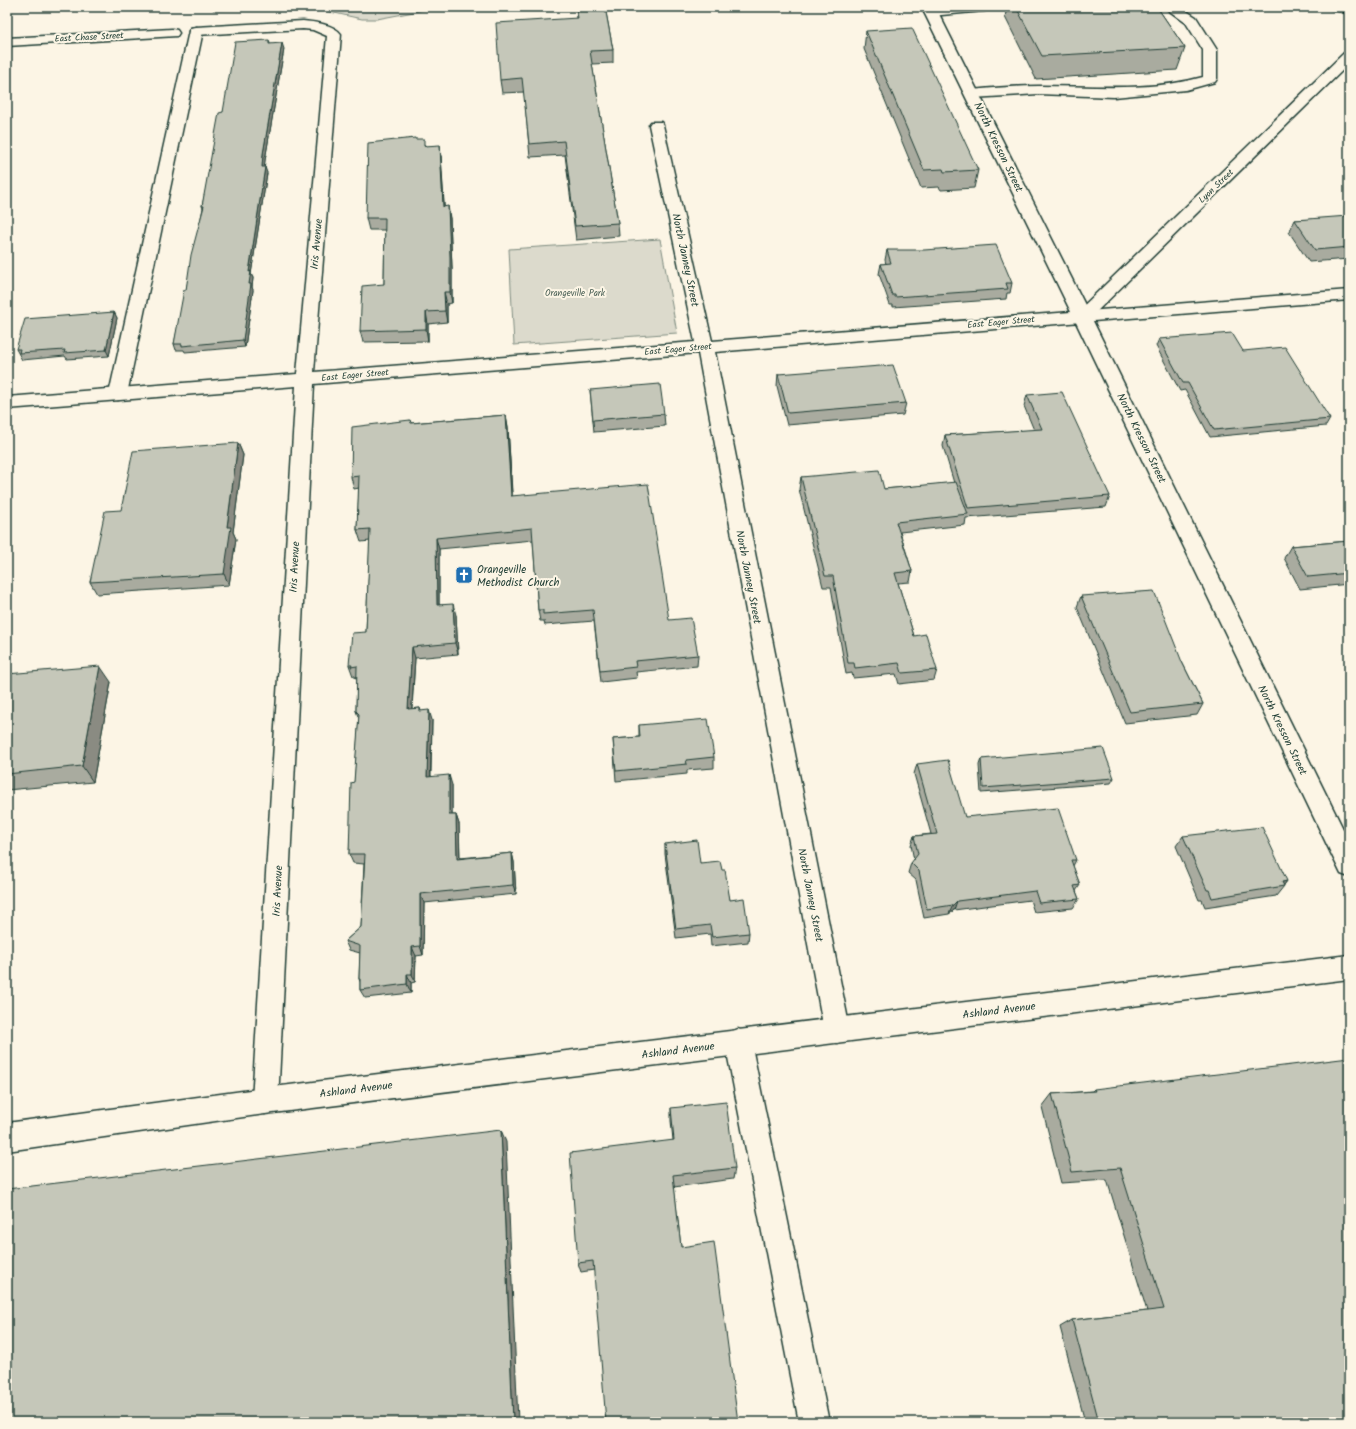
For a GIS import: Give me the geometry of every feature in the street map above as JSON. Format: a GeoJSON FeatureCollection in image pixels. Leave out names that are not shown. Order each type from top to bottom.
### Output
{"type":"FeatureCollection","features":[{"type":"Feature","properties":{"kind":"street","name":"North Kresson Street"},"geometry":{"type":"LineString","coordinates":[[984,7],[932,12],[1082,316],[1349,866]]}},
{"type":"Feature","properties":{"kind":"street"},"geometry":{"type":"LineString","coordinates":[[972,94],[1038,90],[1114,93],[1186,86],[1210,79],[1210,50],[1191,20],[1171,7]]}},
{"type":"Feature","properties":{"kind":"street","name":"Iris Avenue"},"geometry":{"type":"LineString","coordinates":[[118,394],[196,31],[303,25],[315,26],[334,34],[305,379],[265,1101]]}},
{"type":"Feature","properties":{"kind":"street","name":"East Chase Street"},"geometry":{"type":"LineString","coordinates":[[7,42],[172,33]]}},
{"type":"Feature","properties":{"kind":"street","name":"Lyon Street"},"geometry":{"type":"LineString","coordinates":[[1082,316],[1349,56]]}},
{"type":"Feature","properties":{"kind":"street","name":"North Janney Street"},"geometry":{"type":"LineString","coordinates":[[656,125],[705,346],[837,1030]]}},
{"type":"Feature","properties":{"kind":"street","name":"East Eager Street"},"geometry":{"type":"LineString","coordinates":[[7,403],[1349,295]]}},
{"type":"Feature","properties":{"kind":"street","name":"Ashland Avenue"},"geometry":{"type":"LineString","coordinates":[[7,1137],[265,1101],[1349,967]]}},
{"type":"Feature","properties":{"kind":"street"},"geometry":{"type":"LineString","coordinates":[[738,1042],[782,1252],[814,1422]]}},
{"type":"Feature","properties":{"kind":"green space"},"geometry":{"type":"Polygon","coordinates":[[[214,7],[307,7],[213,10],[214,7]]]}},
{"type":"Feature","properties":{"kind":"green space"},"geometry":{"type":"Polygon","coordinates":[[[307,7],[440,7],[377,19],[362,19],[307,7]]]}},
{"type":"Feature","properties":{"kind":"green space","name":"Orangeville Park"},"geometry":{"type":"Polygon","coordinates":[[[660,239],[677,333],[514,345],[509,249],[660,239]]]}},
{"type":"Feature","properties":{"kind":"building"},"geometry":{"type":"Polygon","coordinates":[[[576,7],[605,7],[613,50],[590,51],[618,223],[575,226],[564,141],[529,144],[522,78],[500,80],[496,23],[578,18],[576,7]]]}},
{"type":"Feature","properties":{"kind":"building"},"geometry":{"type":"Polygon","coordinates":[[[1016,7],[1157,7],[1185,48],[1042,56],[1016,7]]]}},
{"type":"Feature","properties":{"kind":"building"},"geometry":{"type":"Polygon","coordinates":[[[912,28],[978,170],[944,172],[943,169],[924,170],[866,31],[912,28]]]}},
{"type":"Feature","properties":{"kind":"building"},"geometry":{"type":"Polygon","coordinates":[[[269,40],[269,44],[282,43],[263,154],[262,167],[265,167],[249,272],[251,271],[249,284],[251,284],[243,340],[182,346],[182,344],[174,344],[184,290],[186,290],[191,255],[204,206],[202,206],[219,113],[223,112],[235,42],[269,40]]]}},
{"type":"Feature","properties":{"kind":"building"},"geometry":{"type":"Polygon","coordinates":[[[415,138],[424,139],[424,146],[440,145],[443,207],[448,206],[450,257],[450,292],[444,292],[445,311],[426,312],[426,329],[360,331],[362,286],[384,284],[385,218],[366,218],[368,143],[415,138]]]}},
{"type":"Feature","properties":{"kind":"building"},"geometry":{"type":"Polygon","coordinates":[[[1348,216],[1349,247],[1315,250],[1295,220],[1348,216]]]}},
{"type":"Feature","properties":{"kind":"building"},"geometry":{"type":"Polygon","coordinates":[[[996,245],[1012,283],[1006,283],[1008,289],[895,297],[895,295],[892,295],[881,264],[891,263],[887,250],[924,250],[996,245]]]}},
{"type":"Feature","properties":{"kind":"building"},"geometry":{"type":"Polygon","coordinates":[[[114,312],[106,350],[64,353],[65,350],[19,353],[20,349],[16,349],[25,319],[114,312]]]}},
{"type":"Feature","properties":{"kind":"building"},"geometry":{"type":"Polygon","coordinates":[[[1232,333],[1243,351],[1285,347],[1330,419],[1214,430],[1188,383],[1183,383],[1159,339],[1232,333]]]}},
{"type":"Feature","properties":{"kind":"building"},"geometry":{"type":"Polygon","coordinates":[[[893,365],[906,403],[788,413],[778,374],[893,365]]]}},
{"type":"Feature","properties":{"kind":"building"},"geometry":{"type":"Polygon","coordinates":[[[660,384],[664,414],[593,420],[590,390],[660,384]]]}},
{"type":"Feature","properties":{"kind":"building"},"geometry":{"type":"Polygon","coordinates":[[[1062,392],[1110,496],[968,508],[945,435],[1042,429],[1027,395],[1062,392]]]}},
{"type":"Feature","properties":{"kind":"building"},"geometry":{"type":"Polygon","coordinates":[[[506,415],[511,496],[648,484],[669,620],[691,618],[698,655],[635,661],[636,667],[600,671],[593,610],[543,614],[543,610],[538,610],[532,528],[436,538],[437,605],[453,604],[455,643],[412,647],[408,709],[420,708],[420,711],[429,710],[427,777],[449,775],[449,815],[456,815],[457,859],[512,853],[513,885],[420,894],[420,946],[412,947],[412,974],[407,974],[407,984],[360,990],[360,946],[345,941],[361,927],[365,854],[349,854],[351,783],[354,782],[359,714],[356,711],[357,666],[351,667],[352,665],[349,665],[352,633],[366,632],[370,529],[357,530],[359,476],[351,477],[352,427],[410,420],[411,423],[506,415]]]}},
{"type":"Feature","properties":{"kind":"building"},"geometry":{"type":"Polygon","coordinates":[[[238,443],[227,527],[231,527],[224,574],[90,582],[105,511],[121,510],[133,451],[238,443]]]}},
{"type":"Feature","properties":{"kind":"building"},"geometry":{"type":"Polygon","coordinates":[[[879,470],[884,489],[956,482],[968,514],[896,522],[912,571],[895,573],[914,636],[926,634],[937,670],[902,673],[899,663],[855,668],[854,663],[848,663],[833,576],[825,576],[801,477],[879,470]]]}},
{"type":"Feature","properties":{"kind":"building"},"geometry":{"type":"Polygon","coordinates":[[[1349,541],[1349,573],[1308,577],[1291,546],[1349,541]]]}},
{"type":"Feature","properties":{"kind":"building"},"geometry":{"type":"Polygon","coordinates":[[[1154,591],[1182,662],[1203,704],[1130,712],[1081,596],[1154,591]]]}},
{"type":"Feature","properties":{"kind":"building"},"geometry":{"type":"Polygon","coordinates":[[[100,666],[82,766],[7,774],[7,674],[100,666]]]}},
{"type":"Feature","properties":{"kind":"building"},"geometry":{"type":"Polygon","coordinates":[[[708,719],[714,757],[686,760],[687,764],[616,771],[613,739],[640,737],[639,725],[708,719]]]}},
{"type":"Feature","properties":{"kind":"building"},"geometry":{"type":"Polygon","coordinates":[[[1103,748],[1114,778],[983,788],[981,759],[1103,748]]]}},
{"type":"Feature","properties":{"kind":"building"},"geometry":{"type":"Polygon","coordinates":[[[948,760],[965,817],[1058,808],[1076,860],[1071,860],[1080,885],[1074,886],[1079,899],[1039,903],[1035,891],[957,901],[953,905],[927,909],[919,871],[911,863],[918,854],[914,836],[937,834],[917,764],[948,760]]]}},
{"type":"Feature","properties":{"kind":"building"},"geometry":{"type":"Polygon","coordinates":[[[1262,827],[1287,881],[1282,882],[1284,886],[1212,898],[1183,836],[1262,827]]]}},
{"type":"Feature","properties":{"kind":"building"},"geometry":{"type":"Polygon","coordinates":[[[697,840],[700,863],[720,861],[722,870],[725,870],[730,900],[744,898],[749,933],[712,937],[710,925],[676,929],[665,844],[697,840]]]}},
{"type":"Feature","properties":{"kind":"building"},"geometry":{"type":"Polygon","coordinates":[[[1349,1058],[1349,1422],[1099,1422],[1072,1320],[1164,1309],[1120,1168],[1072,1172],[1052,1094],[1095,1091],[1094,1089],[1349,1058]]]}},
{"type":"Feature","properties":{"kind":"building"},"geometry":{"type":"Polygon","coordinates":[[[726,1102],[735,1168],[673,1175],[681,1247],[714,1242],[738,1422],[606,1422],[593,1261],[578,1263],[570,1153],[674,1140],[671,1108],[726,1102]]]}},
{"type":"Feature","properties":{"kind":"building"},"geometry":{"type":"Polygon","coordinates":[[[501,1130],[513,1422],[7,1422],[7,1189],[501,1130]]]}},
{"type":"Feature","properties":{"kind":"railway"},"geometry":{"type":"LineString","coordinates":[[1325,7],[1349,14]]}},
{"type":"Feature","properties":{"kind":"place","name":"Orangeville Methodist Church"},"geometry":{"type":"Point","coordinates":[464,575]}}]}
